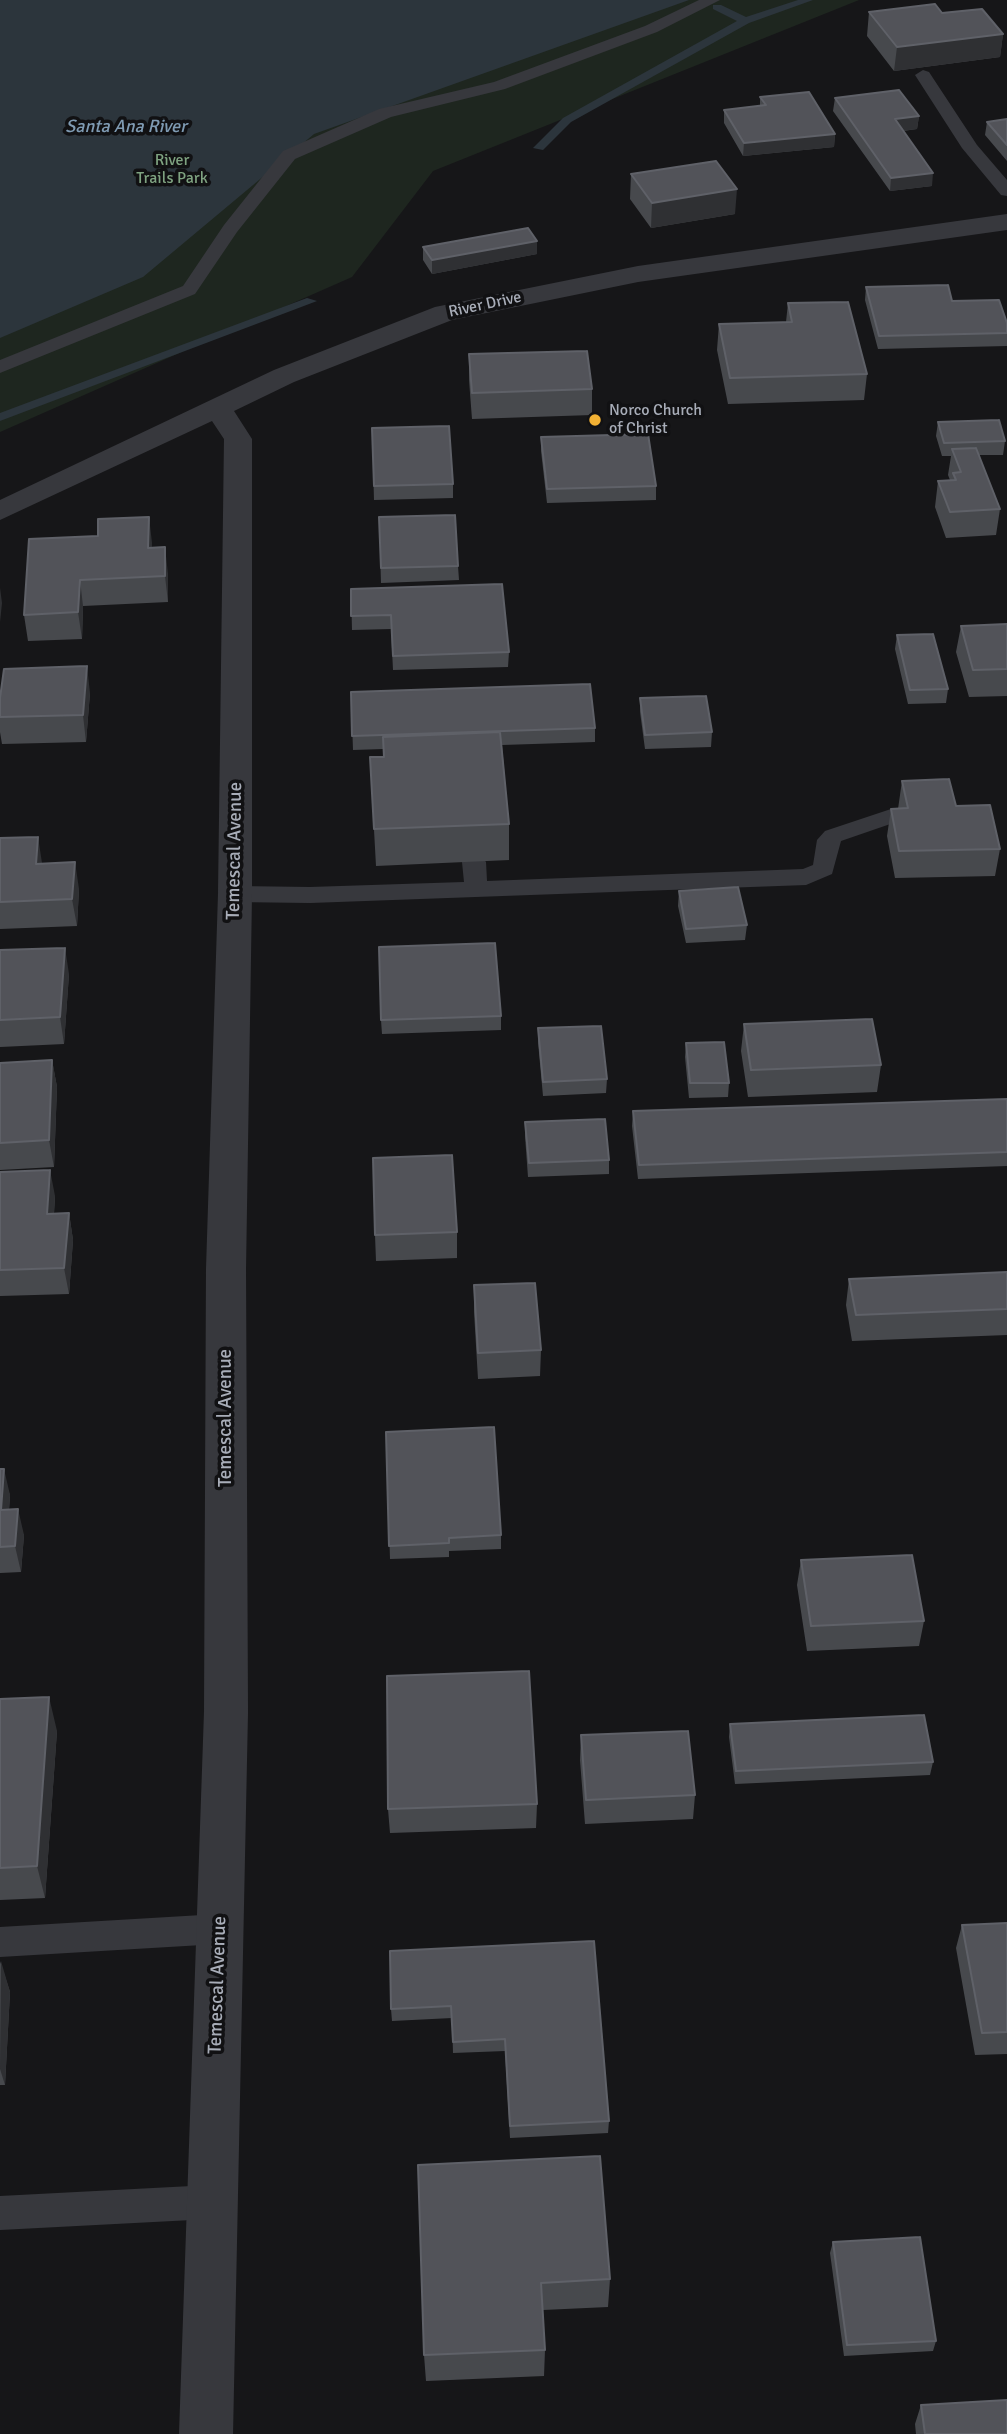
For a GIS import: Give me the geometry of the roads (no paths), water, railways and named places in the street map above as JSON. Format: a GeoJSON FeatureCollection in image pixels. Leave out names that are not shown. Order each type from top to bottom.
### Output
{"type":"FeatureCollection","features":[{"type":"Feature","properties":{"kind":"street","name":"River Drive"},"geometry":{"type":"LineString","coordinates":[[0,511],[284,376],[445,313],[638,274],[1007,222]]}},
{"type":"Feature","properties":{"kind":"street","name":"Temescal Avenue"},"geometry":{"type":"LineString","coordinates":[[206,2434],[226,1712],[226,1269],[235,894],[238,439],[218,408]]}},
{"type":"Feature","properties":{"kind":"lane"},"geometry":{"type":"LineString","coordinates":[[0,367],[190,290],[230,229],[289,155],[385,113],[499,86],[651,29],[712,0]]}},
{"type":"Feature","properties":{"kind":"lane"},"geometry":{"type":"LineString","coordinates":[[923,75],[970,148],[1007,191]]}},
{"type":"Feature","properties":{"kind":"lane"},"geometry":{"type":"LineString","coordinates":[[235,894],[476,889],[807,877],[824,869],[828,840],[833,836],[891,816]]}},
{"type":"Feature","properties":{"kind":"lane"},"geometry":{"type":"LineString","coordinates":[[474,862],[476,889]]}},
{"type":"Feature","properties":{"kind":"lane"},"geometry":{"type":"LineString","coordinates":[[0,1942],[219,1929]]}},
{"type":"Feature","properties":{"kind":"lane"},"geometry":{"type":"LineString","coordinates":[[0,2213],[211,2202]]}},
{"type":"Feature","properties":{"kind":"water","name":"Santa Ana River"},"geometry":{"type":"Polygon","coordinates":[[[0,0],[689,0],[314,134],[143,277],[0,338],[0,0]]]}},
{"type":"Feature","properties":{"kind":"waterway"},"geometry":{"type":"LineString","coordinates":[[745,21],[808,0]]}},
{"type":"Feature","properties":{"kind":"waterway"},"geometry":{"type":"LineString","coordinates":[[717,7],[745,21]]}},
{"type":"Feature","properties":{"kind":"waterway"},"geometry":{"type":"LineString","coordinates":[[539,148],[567,120],[745,21]]}},
{"type":"Feature","properties":{"kind":"waterway"},"geometry":{"type":"LineString","coordinates":[[0,417],[311,301]]}},
{"type":"Feature","properties":{"kind":"place","name":"Norco Church of Christ"},"geometry":{"type":"Point","coordinates":[595,420]}},
{"type":"Feature","properties":{"kind":"park label","name":"River Trails Park"},"geometry":{"type":"Point","coordinates":[172,170]}}]}
